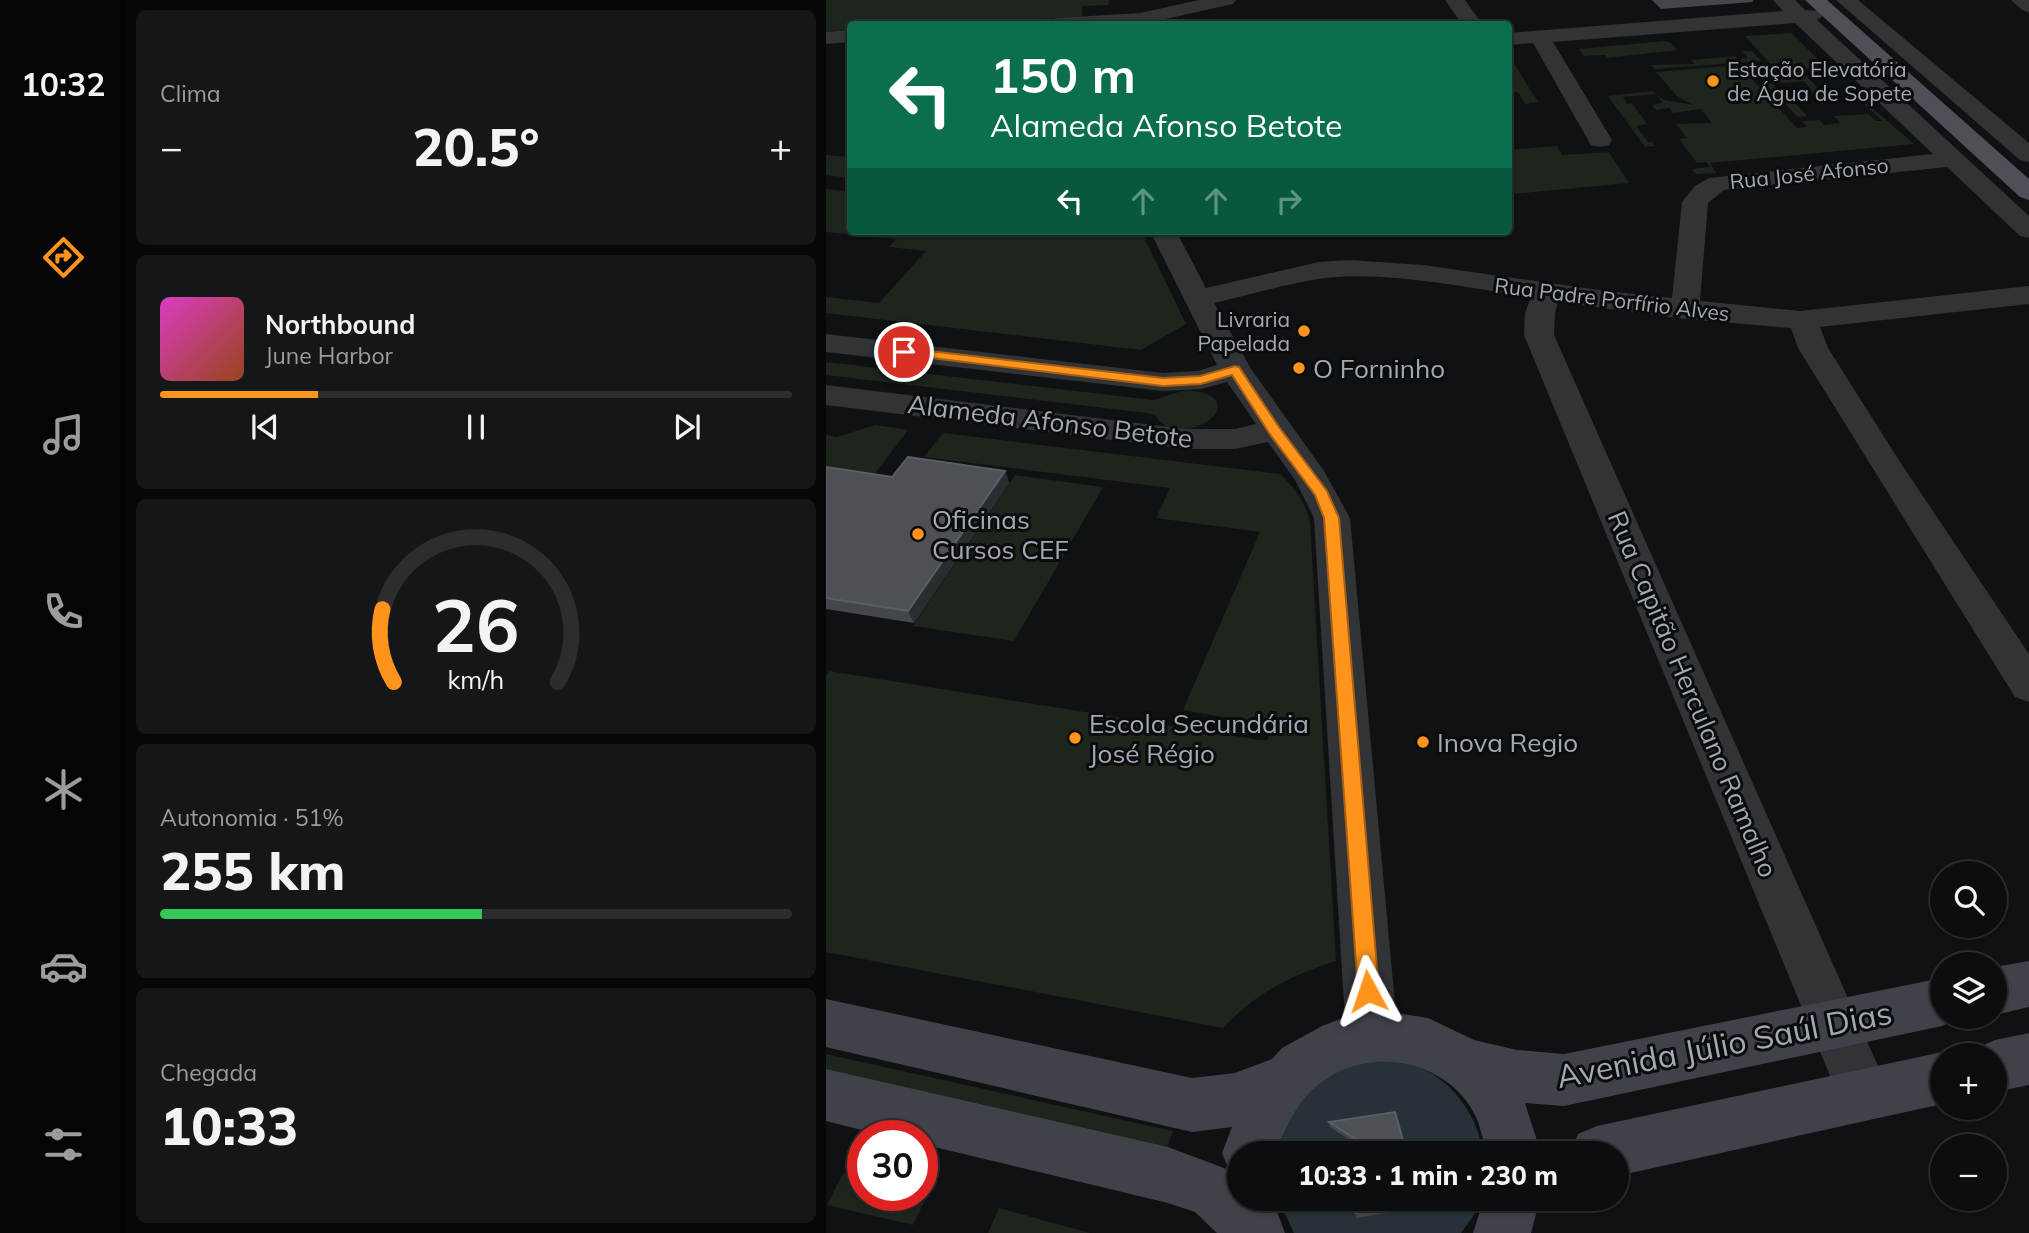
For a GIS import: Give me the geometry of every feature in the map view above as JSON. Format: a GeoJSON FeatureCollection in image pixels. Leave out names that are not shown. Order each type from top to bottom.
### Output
{"type":"FeatureCollection","features":[{"type":"Feature","properties":{"kind":"main road"},"geometry":{"type":"LineString","coordinates":[[1820,10],[2029,192]]}},
{"type":"Feature","properties":{"kind":"main road"},"geometry":{"type":"LineString","coordinates":[[2007,989],[2029,984]]}},
{"type":"Feature","properties":{"kind":"main road","name":"Avenida Júlio Saúl Dias"},"geometry":{"type":"LineString","coordinates":[[1464,1063],[1517,1076],[1564,1080],[1930,1005]]}},
{"type":"Feature","properties":{"kind":"main road"},"geometry":{"type":"LineString","coordinates":[[826,1023],[1192,1105],[1235,1100],[1284,1080],[1319,1052],[1345,1041],[1389,1034],[1421,1040],[1451,1053],[1464,1063],[1495,1097],[1507,1125],[1508,1141]]}},
{"type":"Feature","properties":{"kind":"main road"},"geometry":{"type":"LineString","coordinates":[[2007,1064],[2029,1059]]}},
{"type":"Feature","properties":{"kind":"main road"},"geometry":{"type":"LineString","coordinates":[[1253,1141],[1259,1119],[1284,1080]]}},
{"type":"Feature","properties":{"kind":"main road"},"geometry":{"type":"LineString","coordinates":[[1629,1146],[1930,1080]]}},
{"type":"Feature","properties":{"kind":"main road"},"geometry":{"type":"LineString","coordinates":[[826,1095],[1168,1175],[1213,1191],[1254,1221]]}},
{"type":"Feature","properties":{"kind":"street"},"geometry":{"type":"LineString","coordinates":[[1082,21],[1226,0]]}},
{"type":"Feature","properties":{"kind":"street"},"geometry":{"type":"LineString","coordinates":[[1455,0],[1470,21]]}},
{"type":"Feature","properties":{"kind":"street"},"geometry":{"type":"LineString","coordinates":[[2021,0],[2029,6]]}},
{"type":"Feature","properties":{"kind":"street"},"geometry":{"type":"LineString","coordinates":[[1820,10],[1954,159],[2029,230]]}},
{"type":"Feature","properties":{"kind":"street"},"geometry":{"type":"LineString","coordinates":[[1512,39],[1820,10],[1876,26],[2029,155]]}},
{"type":"Feature","properties":{"kind":"street"},"geometry":{"type":"LineString","coordinates":[[826,38],[847,36]]}},
{"type":"Feature","properties":{"kind":"street"},"geometry":{"type":"LineString","coordinates":[[1540,37],[1600,140]]}},
{"type":"Feature","properties":{"kind":"street","name":"Rua José Afonso"},"geometry":{"type":"LineString","coordinates":[[1685,310],[1695,202],[1704,191],[1718,183],[1954,159]]}},
{"type":"Feature","properties":{"kind":"street"},"geometry":{"type":"LineString","coordinates":[[1165,235],[1235,369],[1274,430],[1322,494],[1332,518],[1372,1035]]}},
{"type":"Feature","properties":{"kind":"street","name":"Rua Padre Porfírio Alves"},"geometry":{"type":"LineString","coordinates":[[1198,298],[1319,270],[1349,268],[1423,273],[1685,310],[1800,320],[2029,295]]}},
{"type":"Feature","properties":{"kind":"street","name":"Rua Capitão Herculano Ramalho"},"geometry":{"type":"LineString","coordinates":[[1547,292],[1540,313],[1539,335],[1864,1093]]}},
{"type":"Feature","properties":{"kind":"street"},"geometry":{"type":"LineString","coordinates":[[1800,320],[1809,333],[1813,348],[1886,468],[2029,686]]}},
{"type":"Feature","properties":{"kind":"street","name":"Alameda Afonso Betote"},"geometry":{"type":"LineString","coordinates":[[826,343],[1163,382],[1201,380],[1235,369]]}},
{"type":"Feature","properties":{"kind":"street","name":"Alameda Afonso Betote"},"geometry":{"type":"LineString","coordinates":[[826,395],[1186,439],[1235,439],[1274,430]]}},
{"type":"Feature","properties":{"kind":"shaded area"},"geometry":{"type":"Polygon","coordinates":[[[826,0],[1109,0],[1108,5],[1082,6],[1082,17],[1008,21],[847,21],[847,30],[826,32],[826,0]]]}},
{"type":"Feature","properties":{"kind":"shaded area"},"geometry":{"type":"Polygon","coordinates":[[[1791,33],[1827,68],[1777,71],[1745,36],[1791,33]]]}},
{"type":"Feature","properties":{"kind":"shaded area"},"geometry":{"type":"Polygon","coordinates":[[[1670,42],[1677,50],[1607,58],[1605,55],[1584,56],[1579,49],[1670,42]]]}},
{"type":"Feature","properties":{"kind":"shaded area"},"geometry":{"type":"Polygon","coordinates":[[[1742,51],[1752,51],[1761,61],[1655,69],[1651,65],[1694,64],[1691,60],[1735,56],[1738,59],[1748,58],[1742,51]]]}},
{"type":"Feature","properties":{"kind":"shaded area"},"geometry":{"type":"Polygon","coordinates":[[[1512,61],[1538,102],[1525,104],[1518,92],[1513,92],[1512,61]]]}},
{"type":"Feature","properties":{"kind":"shaded area"},"geometry":{"type":"Polygon","coordinates":[[[1739,65],[1797,128],[1807,127],[1802,121],[1820,120],[1824,125],[1840,123],[1834,116],[1869,114],[1876,121],[1882,121],[1859,99],[1862,99],[1914,144],[1710,163],[1716,173],[1696,174],[1692,169],[1710,167],[1706,162],[1697,163],[1679,139],[1687,138],[1676,124],[1712,123],[1701,109],[1673,113],[1670,108],[1656,110],[1652,105],[1663,103],[1656,94],[1664,100],[1694,105],[1678,97],[1656,72],[1739,65]]]}},
{"type":"Feature","properties":{"kind":"shaded area"},"geometry":{"type":"Polygon","coordinates":[[[1804,73],[1825,96],[1816,97],[1804,81],[1773,84],[1782,95],[1788,95],[1807,116],[1798,117],[1759,77],[1804,73]]]}},
{"type":"Feature","properties":{"kind":"shaded area"},"geometry":{"type":"Polygon","coordinates":[[[1652,91],[1656,94],[1623,97],[1627,104],[1632,103],[1647,124],[1636,126],[1648,142],[1655,146],[1645,147],[1608,96],[1652,91]]]}},
{"type":"Feature","properties":{"kind":"shaded area"},"geometry":{"type":"Polygon","coordinates":[[[1557,146],[1562,155],[1609,152],[1629,183],[1513,194],[1512,150],[1557,146]]]}},
{"type":"Feature","properties":{"kind":"shaded area"},"geometry":{"type":"Polygon","coordinates":[[[826,155],[847,157],[847,178],[826,175],[826,155]]]}},
{"type":"Feature","properties":{"kind":"shaded area"},"geometry":{"type":"Polygon","coordinates":[[[826,189],[847,192],[847,234],[826,232],[826,189]]]}},
{"type":"Feature","properties":{"kind":"shaded area"},"geometry":{"type":"Polygon","coordinates":[[[856,235],[1143,235],[1186,324],[1141,350],[826,313],[826,297],[879,303],[926,251],[889,247],[896,239],[856,235]]]}},
{"type":"Feature","properties":{"kind":"shaded area"},"geometry":{"type":"Polygon","coordinates":[[[826,362],[1153,400],[1195,391],[1212,397],[1217,405],[1210,420],[1188,429],[1175,429],[1147,413],[826,375],[826,362]]]}},
{"type":"Feature","properties":{"kind":"shaded area"},"geometry":{"type":"Polygon","coordinates":[[[875,425],[908,430],[867,484],[826,479],[826,435],[837,437],[875,425]]]}},
{"type":"Feature","properties":{"kind":"shaded area","name":"Escola Secundária José Régio"},"geometry":{"type":"Polygon","coordinates":[[[943,433],[1280,474],[1295,491],[1303,502],[1310,523],[1336,961],[1304,972],[1275,987],[1248,1005],[1223,1028],[826,952],[826,675],[829,671],[1260,740],[1267,740],[1273,726],[1183,710],[1260,532],[1156,518],[1170,488],[924,457],[943,433]]]}},
{"type":"Feature","properties":{"kind":"shaded area"},"geometry":{"type":"Polygon","coordinates":[[[1015,475],[1103,487],[1014,641],[913,626],[1015,475]]]}},
{"type":"Feature","properties":{"kind":"shaded area"},"geometry":{"type":"Polygon","coordinates":[[[826,1054],[1173,1131],[1164,1156],[826,1078],[826,1054]]]}},
{"type":"Feature","properties":{"kind":"shaded area"},"geometry":{"type":"Polygon","coordinates":[[[1389,1061],[1421,1068],[1433,1074],[1463,1103],[1480,1141],[1281,1141],[1295,1110],[1315,1087],[1341,1070],[1368,1062],[1389,1061]]]}},
{"type":"Feature","properties":{"kind":"shaded area"},"geometry":{"type":"Polygon","coordinates":[[[843,1173],[847,1174],[847,1210],[827,1205],[843,1173]]]}},
{"type":"Feature","properties":{"kind":"shaded area"},"geometry":{"type":"Polygon","coordinates":[[[999,1208],[1090,1233],[988,1233],[999,1208]]]}},
{"type":"Feature","properties":{"kind":"shaded area"},"geometry":{"type":"Polygon","coordinates":[[[853,1211],[920,1211],[913,1225],[853,1211]]]}},
{"type":"Feature","properties":{"kind":"shaded area"},"geometry":{"type":"Polygon","coordinates":[[[1284,1211],[1475,1211],[1461,1233],[1294,1233],[1284,1211]]]}},
{"type":"Feature","properties":{"kind":"building"},"geometry":{"type":"Polygon","coordinates":[[[908,457],[1005,471],[908,611],[826,598],[826,467],[892,477],[908,457]]]}},
{"type":"Feature","properties":{"kind":"building"},"geometry":{"type":"Polygon","coordinates":[[[1395,1112],[1403,1141],[1358,1141],[1329,1122],[1395,1112]]]}},
{"type":"Feature","properties":{"kind":"place","name":"Estação Elevatória de Água de Sopete"},"geometry":{"type":"Point","coordinates":[1713,81]}},
{"type":"Feature","properties":{"kind":"place","name":"Livraria Papelada"},"geometry":{"type":"Point","coordinates":[1304,331]}},
{"type":"Feature","properties":{"kind":"place","name":"O Forninho"},"geometry":{"type":"Point","coordinates":[1299,368]}},
{"type":"Feature","properties":{"kind":"place","name":"Oficinas Cursos CEF"},"geometry":{"type":"Point","coordinates":[918,534]}},
{"type":"Feature","properties":{"kind":"place","name":"Escola Secundária José Régio"},"geometry":{"type":"Point","coordinates":[1075,738]}},
{"type":"Feature","properties":{"kind":"place","name":"Inova Regio"},"geometry":{"type":"Point","coordinates":[1423,742]}},
{"type":"Feature","properties":{"kind":"route"},"geometry":{"type":"LineString","coordinates":[[904,352],[1163,382],[1201,380],[1235,369],[1274,430],[1322,494],[1332,518],[1368,991]]}}]}
